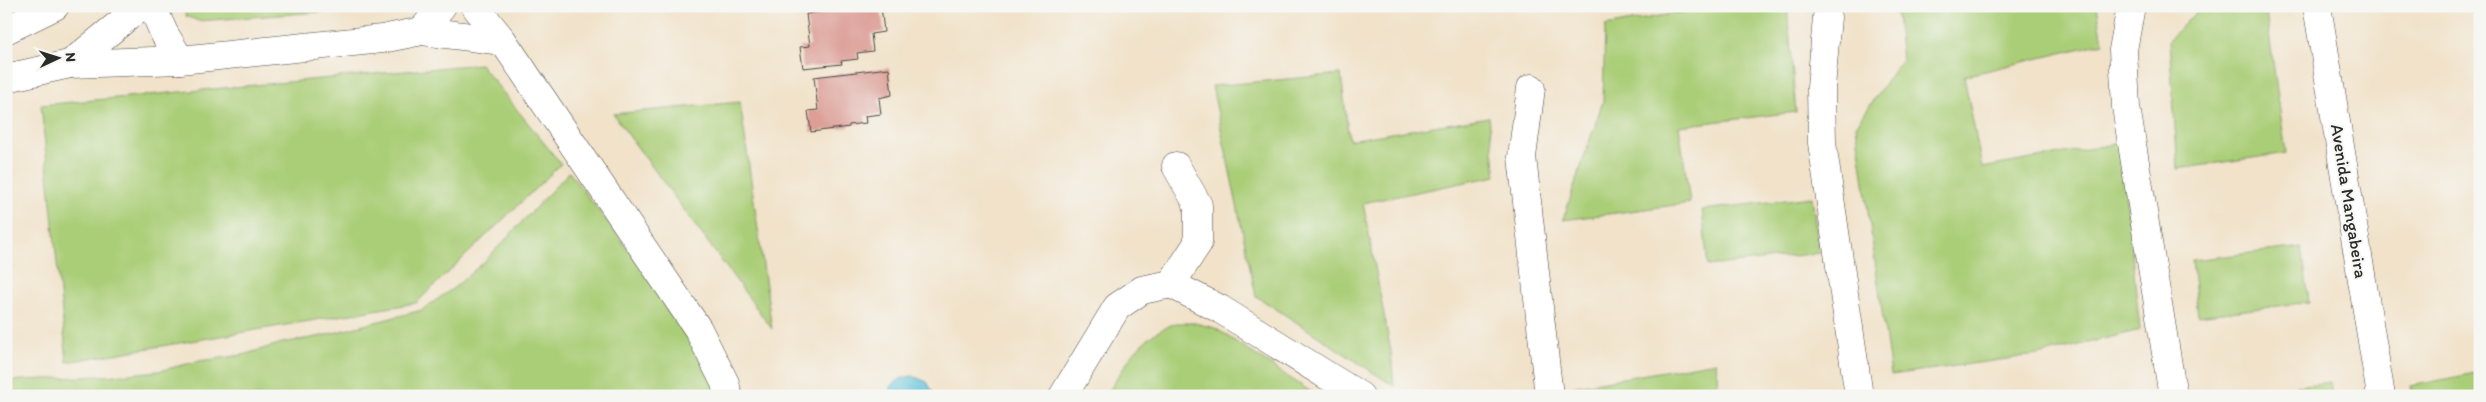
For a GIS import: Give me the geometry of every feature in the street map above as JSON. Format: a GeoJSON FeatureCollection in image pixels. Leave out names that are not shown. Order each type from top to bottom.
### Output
{"type":"FeatureCollection","features":[{"type":"Feature","properties":{"kind":"street"},"geometry":{"type":"LineString","coordinates":[[6,30],[55,6]]}},
{"type":"Feature","properties":{"kind":"street"},"geometry":{"type":"LineString","coordinates":[[70,64],[141,6]]}},
{"type":"Feature","properties":{"kind":"street"},"geometry":{"type":"LineString","coordinates":[[152,6],[164,33],[180,60]]}},
{"type":"Feature","properties":{"kind":"street"},"geometry":{"type":"LineString","coordinates":[[422,32],[442,6]]}},
{"type":"Feature","properties":{"kind":"street"},"geometry":{"type":"LineString","coordinates":[[475,6],[503,41],[698,329],[725,383],[728,396]]}},
{"type":"Feature","properties":{"kind":"street"},"geometry":{"type":"LineString","coordinates":[[2131,6],[2123,50],[2126,107],[2173,396]]}},
{"type":"Feature","properties":{"kind":"street","name":"Avenida Mangabeira"},"geometry":{"type":"LineString","coordinates":[[2317,6],[2380,396]]}},
{"type":"Feature","properties":{"kind":"street"},"geometry":{"type":"LineString","coordinates":[[1827,17],[1821,88],[1822,143],[1860,396]]}},
{"type":"Feature","properties":{"kind":"street"},"geometry":{"type":"LineString","coordinates":[[6,78],[70,64],[180,60],[382,39],[422,32],[456,34],[503,41]]}},
{"type":"Feature","properties":{"kind":"street"},"geometry":{"type":"LineString","coordinates":[[1531,88],[1522,157],[1548,396]]}},
{"type":"Feature","properties":{"kind":"street"},"geometry":{"type":"LineString","coordinates":[[1171,284],[1198,243],[1198,205],[1176,166]]}},
{"type":"Feature","properties":{"kind":"street"},"geometry":{"type":"LineString","coordinates":[[1063,396],[1117,307],[1142,290],[1171,284],[1220,309],[1360,396]]}},
{"type":"Feature","properties":{"kind":"green space"},"geometry":{"type":"Polygon","coordinates":[[[182,6],[401,6],[198,21],[186,16],[182,6]]]}},
{"type":"Feature","properties":{"kind":"green space"},"geometry":{"type":"Polygon","coordinates":[[[1715,6],[1787,6],[1796,112],[1679,126],[1690,203],[1563,220],[1603,101],[1605,26],[1715,6]]]}},
{"type":"Feature","properties":{"kind":"green space"},"geometry":{"type":"Polygon","coordinates":[[[1896,6],[2097,6],[2103,43],[1964,76],[1982,168],[2120,143],[2140,330],[2043,354],[1891,375],[1856,126],[1902,59],[1896,6]]]}},
{"type":"Feature","properties":{"kind":"green space"},"geometry":{"type":"Polygon","coordinates":[[[2202,6],[2265,6],[2286,153],[2178,169],[2169,40],[2202,6]]]}},
{"type":"Feature","properties":{"kind":"green space"},"geometry":{"type":"Polygon","coordinates":[[[480,64],[561,164],[416,303],[67,362],[41,105],[480,64]]]}},
{"type":"Feature","properties":{"kind":"green space"},"geometry":{"type":"Polygon","coordinates":[[[1341,74],[1349,140],[1489,117],[1496,176],[1363,203],[1391,352],[1394,386],[1256,296],[1212,86],[1341,74]]]}},
{"type":"Feature","properties":{"kind":"green space"},"geometry":{"type":"Polygon","coordinates":[[[740,102],[772,329],[613,114],[740,102]]]}},
{"type":"Feature","properties":{"kind":"green space"},"geometry":{"type":"Polygon","coordinates":[[[569,172],[691,331],[720,396],[6,396],[6,381],[159,371],[199,361],[243,355],[282,343],[322,336],[422,310],[455,287],[485,261],[569,172]]]}},
{"type":"Feature","properties":{"kind":"green space"},"geometry":{"type":"Polygon","coordinates":[[[1812,197],[1819,253],[1708,266],[1702,210],[1812,197]]]}},
{"type":"Feature","properties":{"kind":"green space"},"geometry":{"type":"Polygon","coordinates":[[[2302,247],[2309,302],[2198,316],[2192,260],[2302,247]]]}},
{"type":"Feature","properties":{"kind":"green space"},"geometry":{"type":"Polygon","coordinates":[[[1176,323],[1195,323],[1215,328],[1317,396],[1106,396],[1134,352],[1151,336],[1176,323]]]}},
{"type":"Feature","properties":{"kind":"green space"},"geometry":{"type":"Polygon","coordinates":[[[1716,362],[1719,396],[1572,396],[1571,387],[1716,362]]]}},
{"type":"Feature","properties":{"kind":"green space"},"geometry":{"type":"Polygon","coordinates":[[[2480,372],[2480,396],[2413,396],[2411,386],[2480,372]]]}},
{"type":"Feature","properties":{"kind":"green space"},"geometry":{"type":"Polygon","coordinates":[[[2330,382],[2332,396],[2219,396],[2330,382]]]}},
{"type":"Feature","properties":{"kind":"water"},"geometry":{"type":"Polygon","coordinates":[[[913,376],[927,382],[935,396],[887,396],[896,382],[913,376]]]}},
{"type":"Feature","properties":{"kind":"building"},"geometry":{"type":"Polygon","coordinates":[[[863,6],[881,6],[884,32],[871,34],[873,51],[857,53],[858,59],[841,61],[842,64],[803,68],[800,47],[810,46],[806,14],[863,6]]]}},
{"type":"Feature","properties":{"kind":"building"},"geometry":{"type":"Polygon","coordinates":[[[889,68],[892,95],[879,98],[881,114],[865,116],[866,123],[811,132],[808,111],[818,110],[814,77],[889,68]]]}}]}
